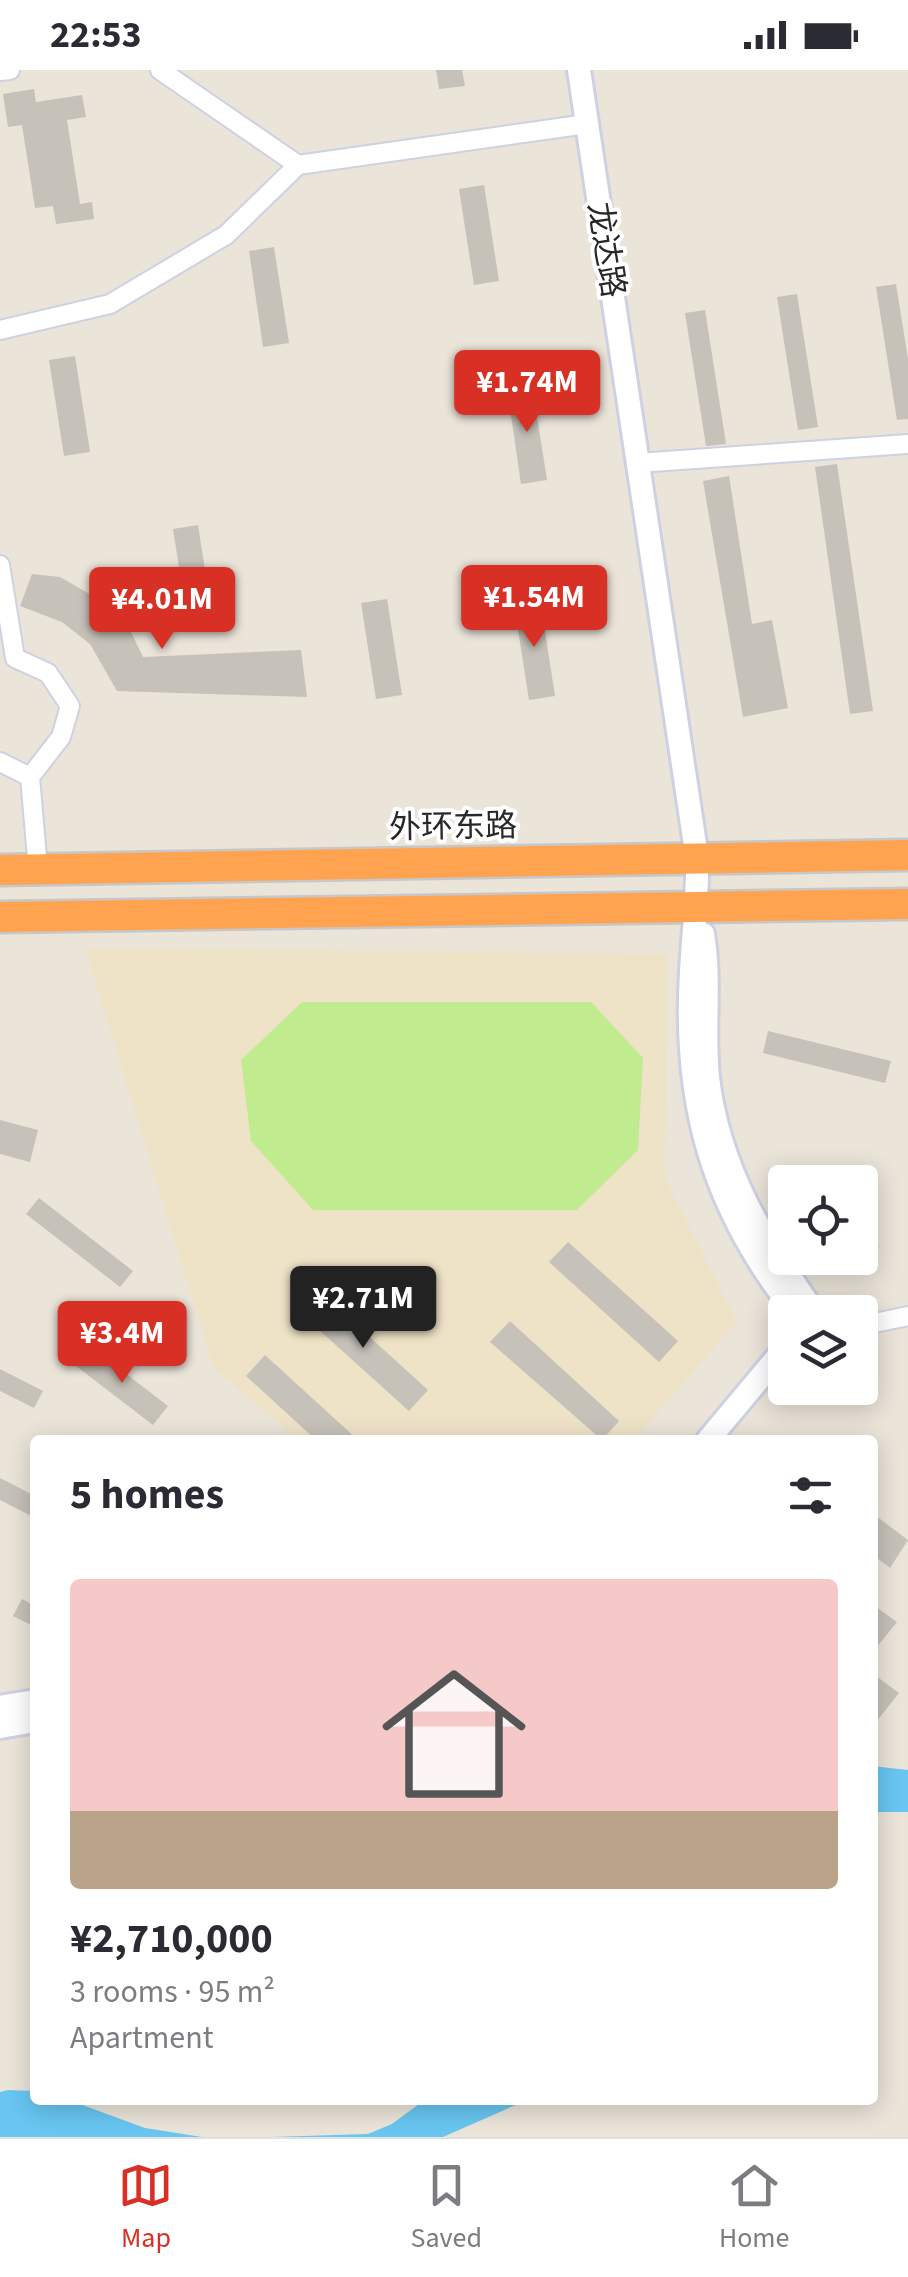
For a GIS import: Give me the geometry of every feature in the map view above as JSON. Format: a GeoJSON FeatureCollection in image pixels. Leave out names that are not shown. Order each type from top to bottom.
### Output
{"type":"FeatureCollection","features":[{"type":"Feature","properties":{"kind":"highway","name":"外环东路"},"geometry":{"type":"LineString","coordinates":[[0,870],[908,855]]}},
{"type":"Feature","properties":{"kind":"highway"},"geometry":{"type":"LineString","coordinates":[[0,917],[908,904]]}},
{"type":"Feature","properties":{"kind":"street"},"geometry":{"type":"LineString","coordinates":[[0,72],[10,70]]}},
{"type":"Feature","properties":{"kind":"street"},"geometry":{"type":"LineString","coordinates":[[160,70],[298,165]]}},
{"type":"Feature","properties":{"kind":"street","name":"龙达路"},"geometry":{"type":"LineString","coordinates":[[579,70],[697,858],[698,906]]}},
{"type":"Feature","properties":{"kind":"street"},"geometry":{"type":"LineString","coordinates":[[0,330],[110,304],[226,235],[298,165],[587,124]]}},
{"type":"Feature","properties":{"kind":"street"},"geometry":{"type":"LineString","coordinates":[[638,463],[908,444]]}},
{"type":"Feature","properties":{"kind":"street"},"geometry":{"type":"LineString","coordinates":[[0,565],[7,663],[48,673],[70,706],[61,737],[30,777],[38,869]]}},
{"type":"Feature","properties":{"kind":"street"},"geometry":{"type":"LineString","coordinates":[[0,762],[30,777]]}},
{"type":"Feature","properties":{"kind":"street"},"geometry":{"type":"LineString","coordinates":[[698,906],[691,972],[691,1077],[712,1168],[744,1241],[784,1295]]}},
{"type":"Feature","properties":{"kind":"street"},"geometry":{"type":"LineString","coordinates":[[698,906],[709,969],[708,1078],[727,1163],[759,1232],[802,1295]]}},
{"type":"Feature","properties":{"kind":"street"},"geometry":{"type":"LineString","coordinates":[[878,1322],[908,1316]]}},
{"type":"Feature","properties":{"kind":"street"},"geometry":{"type":"LineString","coordinates":[[712,1435],[768,1368]]}},
{"type":"Feature","properties":{"kind":"street"},"geometry":{"type":"LineString","coordinates":[[728,1435],[768,1387]]}},
{"type":"Feature","properties":{"kind":"street"},"geometry":{"type":"LineString","coordinates":[[0,1707],[30,1703]]}},
{"type":"Feature","properties":{"kind":"street"},"geometry":{"type":"LineString","coordinates":[[0,1728],[30,1722]]}},
{"type":"Feature","properties":{"kind":"shaded area"},"geometry":{"type":"Polygon","coordinates":[[[85,948],[667,954],[665,1178],[737,1322],[637,1435],[292,1435],[213,1367],[85,948]]]}},
{"type":"Feature","properties":{"kind":"green space"},"geometry":{"type":"Polygon","coordinates":[[[302,1002],[591,1002],[643,1058],[638,1150],[577,1210],[313,1210],[251,1141],[241,1060],[302,1002]]]}},
{"type":"Feature","properties":{"kind":"water"},"geometry":{"type":"Polygon","coordinates":[[[878,1767],[908,1770],[908,1812],[878,1812],[878,1767]]]}},
{"type":"Feature","properties":{"kind":"water"},"geometry":{"type":"Polygon","coordinates":[[[30,2091],[30,2105],[83,2105],[145,2128],[202,2137],[0,2137],[0,2092],[30,2091]]]}},
{"type":"Feature","properties":{"kind":"water"},"geometry":{"type":"Polygon","coordinates":[[[418,2105],[516,2105],[443,2137],[272,2137],[368,2134],[392,2124],[418,2105]]]}},
{"type":"Feature","properties":{"kind":"building"},"geometry":{"type":"Polygon","coordinates":[[[436,70],[462,70],[465,86],[439,89],[436,70]]]}},
{"type":"Feature","properties":{"kind":"building"},"geometry":{"type":"Polygon","coordinates":[[[34,89],[36,102],[82,95],[86,117],[67,120],[80,204],[92,202],[94,219],[56,224],[53,206],[35,208],[22,125],[8,127],[3,94],[34,89]]]}},
{"type":"Feature","properties":{"kind":"building"},"geometry":{"type":"Polygon","coordinates":[[[484,185],[499,281],[474,285],[459,189],[484,185]]]}},
{"type":"Feature","properties":{"kind":"building"},"geometry":{"type":"Polygon","coordinates":[[[274,247],[289,343],[263,347],[249,251],[274,247]]]}},
{"type":"Feature","properties":{"kind":"building"},"geometry":{"type":"Polygon","coordinates":[[[896,284],[908,359],[908,419],[897,420],[876,287],[896,284]]]}},
{"type":"Feature","properties":{"kind":"building"},"geometry":{"type":"Polygon","coordinates":[[[797,294],[818,427],[798,430],[777,297],[797,294]]]}},
{"type":"Feature","properties":{"kind":"building"},"geometry":{"type":"Polygon","coordinates":[[[705,310],[726,444],[706,446],[685,313],[705,310]]]}},
{"type":"Feature","properties":{"kind":"building"},"geometry":{"type":"Polygon","coordinates":[[[75,356],[90,452],[64,456],[49,360],[75,356]]]}},
{"type":"Feature","properties":{"kind":"building"},"geometry":{"type":"Polygon","coordinates":[[[532,385],[547,480],[521,484],[507,388],[532,385]]]}},
{"type":"Feature","properties":{"kind":"building"},"geometry":{"type":"Polygon","coordinates":[[[837,464],[873,711],[850,714],[815,467],[837,464]]]}},
{"type":"Feature","properties":{"kind":"building"},"geometry":{"type":"Polygon","coordinates":[[[729,476],[752,624],[772,620],[788,708],[743,717],[703,481],[729,476]]]}},
{"type":"Feature","properties":{"kind":"building"},"geometry":{"type":"Polygon","coordinates":[[[198,525],[213,621],[188,625],[173,529],[198,525]]]}},
{"type":"Feature","properties":{"kind":"building"},"geometry":{"type":"Polygon","coordinates":[[[32,574],[60,577],[100,600],[128,626],[143,657],[301,650],[307,697],[117,691],[90,644],[62,622],[20,606],[32,574]]]}},
{"type":"Feature","properties":{"kind":"building"},"geometry":{"type":"Polygon","coordinates":[[[387,599],[402,695],[376,699],[361,603],[387,599]]]}},
{"type":"Feature","properties":{"kind":"building"},"geometry":{"type":"Polygon","coordinates":[[[540,600],[555,696],[529,700],[514,604],[540,600]]]}},
{"type":"Feature","properties":{"kind":"building"},"geometry":{"type":"Polygon","coordinates":[[[768,1031],[891,1061],[885,1083],[763,1053],[768,1031]]]}},
{"type":"Feature","properties":{"kind":"building"},"geometry":{"type":"Polygon","coordinates":[[[0,1120],[38,1130],[30,1162],[0,1154],[0,1120]]]}},
{"type":"Feature","properties":{"kind":"building"},"geometry":{"type":"Polygon","coordinates":[[[39,1198],[133,1271],[120,1287],[26,1214],[39,1198]]]}},
{"type":"Feature","properties":{"kind":"building"},"geometry":{"type":"Polygon","coordinates":[[[568,1242],[678,1341],[659,1362],[549,1262],[568,1242]]]}},
{"type":"Feature","properties":{"kind":"building"},"geometry":{"type":"Polygon","coordinates":[[[318,1290],[428,1390],[409,1411],[299,1312],[318,1290]]]}},
{"type":"Feature","properties":{"kind":"building"},"geometry":{"type":"Polygon","coordinates":[[[510,1321],[619,1421],[606,1435],[596,1435],[490,1342],[510,1321]]]}},
{"type":"Feature","properties":{"kind":"building"},"geometry":{"type":"Polygon","coordinates":[[[91,1347],[168,1406],[153,1425],[76,1366],[91,1347]]]}},
{"type":"Feature","properties":{"kind":"building"},"geometry":{"type":"Polygon","coordinates":[[[265,1355],[353,1435],[311,1435],[246,1376],[265,1355]]]}},
{"type":"Feature","properties":{"kind":"building"},"geometry":{"type":"Polygon","coordinates":[[[0,1369],[43,1391],[34,1408],[0,1391],[0,1369]]]}},
{"type":"Feature","properties":{"kind":"building"},"geometry":{"type":"Polygon","coordinates":[[[0,1478],[30,1493],[30,1515],[0,1500],[0,1478]]]}},
{"type":"Feature","properties":{"kind":"building"},"geometry":{"type":"Polygon","coordinates":[[[878,1518],[908,1540],[890,1568],[878,1559],[878,1518]]]}},
{"type":"Feature","properties":{"kind":"building"},"geometry":{"type":"Polygon","coordinates":[[[22,1599],[30,1603],[30,1624],[13,1616],[22,1599]]]}},
{"type":"Feature","properties":{"kind":"building"},"geometry":{"type":"Polygon","coordinates":[[[878,1608],[897,1622],[878,1646],[878,1608]]]}},
{"type":"Feature","properties":{"kind":"building"},"geometry":{"type":"Polygon","coordinates":[[[878,1677],[899,1693],[878,1719],[878,1677]]]}}]}
